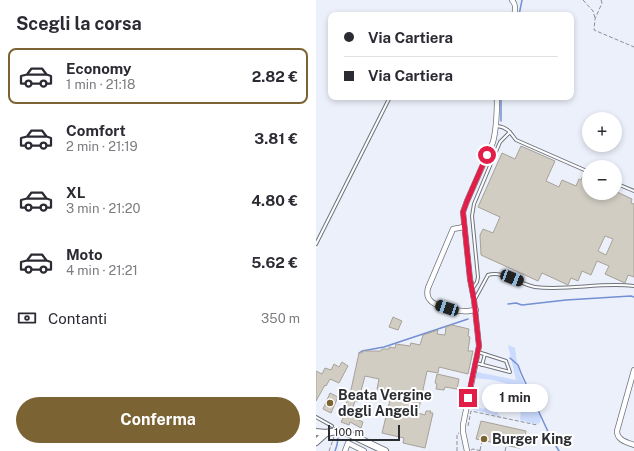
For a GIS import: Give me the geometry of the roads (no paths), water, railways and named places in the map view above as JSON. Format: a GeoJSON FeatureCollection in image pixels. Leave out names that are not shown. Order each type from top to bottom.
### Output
{"type":"FeatureCollection","features":[{"type":"Feature","properties":{"kind":"main road"},"geometry":{"type":"LineString","coordinates":[[316,432],[326,433],[336,431],[348,433],[385,451]]}},
{"type":"Feature","properties":{"kind":"main road"},"geometry":{"type":"LineString","coordinates":[[316,442],[326,433]]}},
{"type":"Feature","properties":{"kind":"street"},"geometry":{"type":"LineString","coordinates":[[512,0],[516,8],[515,12]]}},
{"type":"Feature","properties":{"kind":"street"},"geometry":{"type":"LineString","coordinates":[[467,451],[463,425],[479,346],[476,310],[472,290],[463,215],[464,209],[493,142],[496,126],[497,100]]}},
{"type":"Feature","properties":{"kind":"street"},"geometry":{"type":"LineString","coordinates":[[464,227],[453,229],[428,288],[427,294],[429,300],[433,303],[465,312],[476,310]]}},
{"type":"Feature","properties":{"kind":"street"},"geometry":{"type":"LineString","coordinates":[[634,370],[617,431],[618,437],[634,445]]}},
{"type":"Feature","properties":{"kind":"street"},"geometry":{"type":"LineString","coordinates":[[345,451],[348,443],[364,451]]}},
{"type":"Feature","properties":{"kind":"lane"},"geometry":{"type":"LineString","coordinates":[[316,244],[388,100]]}},
{"type":"Feature","properties":{"kind":"lane"},"geometry":{"type":"LineString","coordinates":[[496,126],[504,127],[516,140],[582,169]]}},
{"type":"Feature","properties":{"kind":"lane"},"geometry":{"type":"LineString","coordinates":[[472,290],[477,282],[478,276],[472,216],[474,204],[500,142],[510,132]]}},
{"type":"Feature","properties":{"kind":"lane"},"geometry":{"type":"LineString","coordinates":[[622,186],[634,191]]}},
{"type":"Feature","properties":{"kind":"lane"},"geometry":{"type":"LineString","coordinates":[[474,300],[488,275],[493,274],[512,278],[534,286],[571,288],[621,284],[634,286]]}},
{"type":"Feature","properties":{"kind":"lane"},"geometry":{"type":"LineString","coordinates":[[476,363],[510,372],[506,361],[478,352]]}},
{"type":"Feature","properties":{"kind":"lane"},"geometry":{"type":"LineString","coordinates":[[482,365],[484,354]]}},
{"type":"Feature","properties":{"kind":"lane"},"geometry":{"type":"LineString","coordinates":[[316,417],[336,431]]}},
{"type":"Feature","properties":{"kind":"waterway"},"geometry":{"type":"LineString","coordinates":[[520,12],[522,0]]}},
{"type":"Feature","properties":{"kind":"waterway"},"geometry":{"type":"LineString","coordinates":[[501,100],[501,121]]}},
{"type":"Feature","properties":{"kind":"waterway"},"geometry":{"type":"LineString","coordinates":[[508,304],[516,303],[522,305],[566,300],[634,297]]}},
{"type":"Feature","properties":{"kind":"waterway"},"geometry":{"type":"LineString","coordinates":[[359,353],[362,351],[384,347],[468,319]]}},
{"type":"Feature","properties":{"kind":"waterway"},"geometry":{"type":"LineString","coordinates":[[510,358],[518,365],[550,436],[559,451]]}},
{"type":"Feature","properties":{"kind":"waterway"},"geometry":{"type":"LineString","coordinates":[[335,451],[338,438]]}},
{"type":"Feature","properties":{"kind":"place","name":"Beata Vergine degli Angeli"},"geometry":{"type":"Point","coordinates":[330,403]}},
{"type":"Feature","properties":{"kind":"place","name":"Burger King"},"geometry":{"type":"Point","coordinates":[484,439]}}]}
